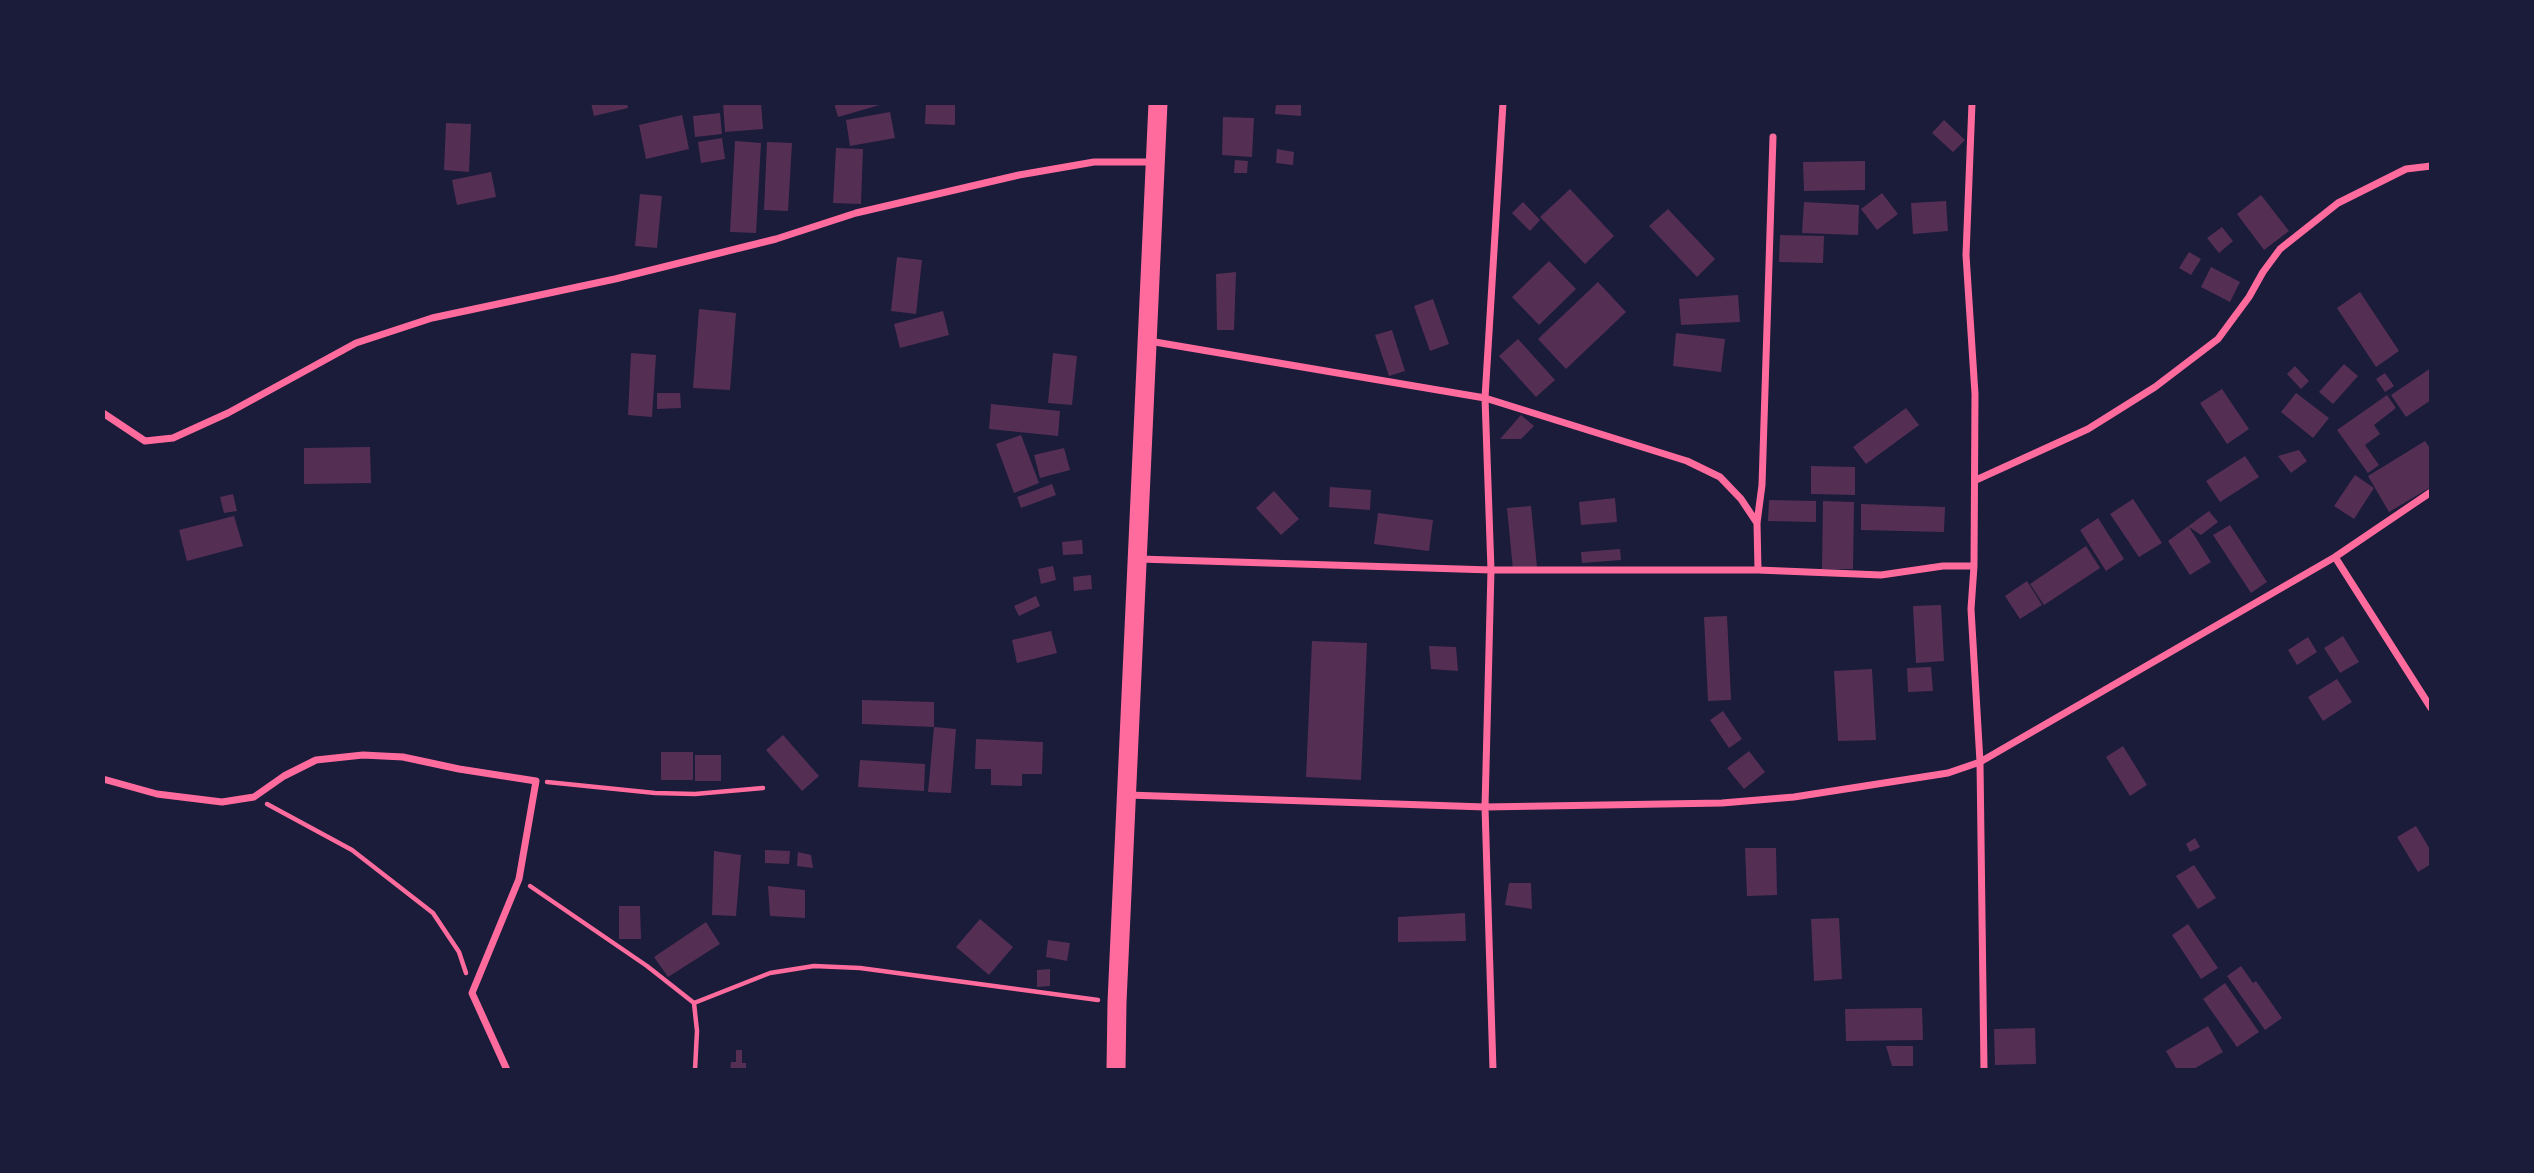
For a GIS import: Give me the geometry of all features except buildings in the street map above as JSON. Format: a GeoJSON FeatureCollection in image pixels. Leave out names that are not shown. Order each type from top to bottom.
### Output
{"type":"FeatureCollection","features":[{"type":"Feature","properties":{"kind":"highway"},"geometry":{"type":"LineString","coordinates":[[1116,1070],[1158,103]]}},
{"type":"Feature","properties":{"kind":"street"},"geometry":{"type":"LineString","coordinates":[[1493,1070],[1485,807],[1492,570],[1485,398],[1503,103]]}},
{"type":"Feature","properties":{"kind":"street"},"geometry":{"type":"LineString","coordinates":[[1972,103],[1966,255],[1975,394],[1976,480],[1971,609],[1980,762],[1984,1070]]}},
{"type":"Feature","properties":{"kind":"street"},"geometry":{"type":"LineString","coordinates":[[1758,570],[1757,523],[1762,485],[1773,137]]}},
{"type":"Feature","properties":{"kind":"street"},"geometry":{"type":"LineString","coordinates":[[103,413],[145,441],[173,438],[228,413],[356,343],[432,318],[615,279],[776,239],[856,213],[1019,175],[1094,162],[1156,162]]}},
{"type":"Feature","properties":{"kind":"street"},"geometry":{"type":"LineString","coordinates":[[1976,480],[2088,429],[2155,387],[2218,340],[2280,249],[2338,203],[2406,169],[2431,166]]}},
{"type":"Feature","properties":{"kind":"street"},"geometry":{"type":"LineString","coordinates":[[1148,341],[1485,398],[1687,461],[1720,477],[1741,499],[1757,523]]}},
{"type":"Feature","properties":{"kind":"street"},"geometry":{"type":"LineString","coordinates":[[1128,795],[1485,807],[1722,803],[1794,797],[1948,773],[1980,762],[2335,557],[2431,492]]}},
{"type":"Feature","properties":{"kind":"street"},"geometry":{"type":"LineString","coordinates":[[2335,557],[2431,708]]}},
{"type":"Feature","properties":{"kind":"street"},"geometry":{"type":"LineString","coordinates":[[1138,559],[1492,570],[1758,570],[1881,575],[1943,566],[1974,566]]}},
{"type":"Feature","properties":{"kind":"street"},"geometry":{"type":"LineString","coordinates":[[103,779],[170,796],[222,802],[254,797],[284,776],[316,760],[363,755],[403,757],[536,781],[519,879],[472,993],[507,1070]]}},
{"type":"Feature","properties":{"kind":"path"},"geometry":{"type":"LineString","coordinates":[[536,781],[654,793],[695,794],[763,788]]}},
{"type":"Feature","properties":{"kind":"path"},"geometry":{"type":"LineString","coordinates":[[254,797],[352,850],[433,914],[459,952],[472,993]]}},
{"type":"Feature","properties":{"kind":"path"},"geometry":{"type":"LineString","coordinates":[[519,879],[647,966],[694,1003],[697,1031],[695,1070]]}},
{"type":"Feature","properties":{"kind":"path"},"geometry":{"type":"LineString","coordinates":[[694,1003],[770,973],[814,966],[860,968],[1117,1002]]}}]}
